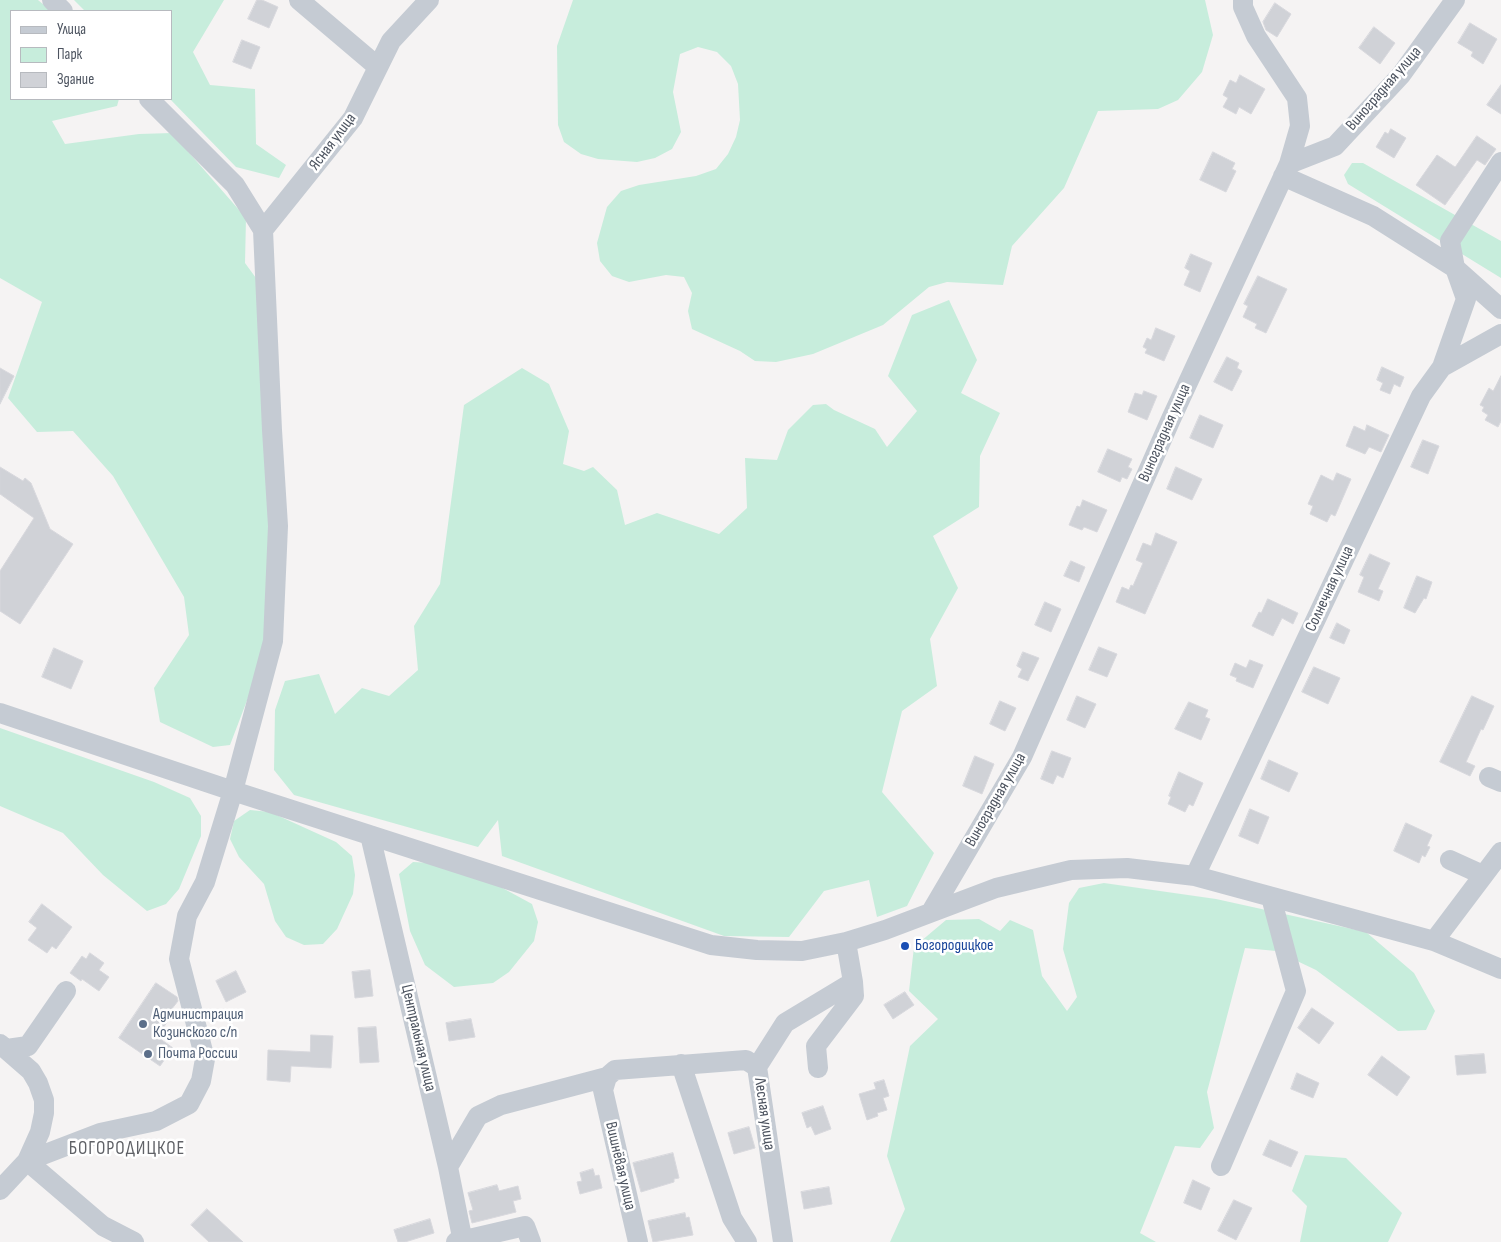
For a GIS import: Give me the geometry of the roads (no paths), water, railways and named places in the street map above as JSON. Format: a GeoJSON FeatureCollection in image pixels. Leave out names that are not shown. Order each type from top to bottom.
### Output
{"type":"FeatureCollection","features":[{"type":"Feature","properties":{"kind":"street"},"geometry":{"type":"LineString","coordinates":[[52,0],[62,10]]}},
{"type":"Feature","properties":{"kind":"street"},"geometry":{"type":"LineString","coordinates":[[299,0],[378,67]]}},
{"type":"Feature","properties":{"kind":"street","name":"Ясная улица"},"geometry":{"type":"LineString","coordinates":[[263,230],[353,118],[391,41],[429,0]]}},
{"type":"Feature","properties":{"kind":"street"},"geometry":{"type":"LineString","coordinates":[[1243,0],[1243,7],[1256,36],[1297,98],[1300,126],[1286,170],[1373,216],[1455,268],[1501,309]]}},
{"type":"Feature","properties":{"kind":"street","name":"Виноградная улица"},"geometry":{"type":"LineString","coordinates":[[931,912],[1022,757],[1171,419],[1286,170],[1335,146],[1401,75],[1455,0]]}},
{"type":"Feature","properties":{"kind":"street"},"geometry":{"type":"LineString","coordinates":[[26,1160],[100,1133],[156,1121],[190,1104],[201,1081],[205,1059],[179,959],[187,916],[205,882],[233,791],[273,641],[278,526],[263,230],[235,185],[151,100]]}},
{"type":"Feature","properties":{"kind":"street"},"geometry":{"type":"LineString","coordinates":[[1442,367],[1466,299],[1455,268],[1450,241],[1501,162]]}},
{"type":"Feature","properties":{"kind":"street","name":"Солнечная улица"},"geometry":{"type":"LineString","coordinates":[[1196,876],[1421,396],[1442,367],[1501,334]]}},
{"type":"Feature","properties":{"kind":"street"},"geometry":{"type":"LineString","coordinates":[[0,713],[233,791],[711,945],[757,950],[802,951],[846,942],[996,888],[1071,870],[1127,868],[1196,876],[1434,941],[1501,969]]}},
{"type":"Feature","properties":{"kind":"street","name":"Центральная улица"},"geometry":{"type":"LineString","coordinates":[[370,835],[448,1167],[461,1241]]}},
{"type":"Feature","properties":{"kind":"street"},"geometry":{"type":"LineString","coordinates":[[1434,941],[1501,852]]}},
{"type":"Feature","properties":{"kind":"street"},"geometry":{"type":"LineString","coordinates":[[1450,860],[1483,875]]}},
{"type":"Feature","properties":{"kind":"street"},"geometry":{"type":"LineString","coordinates":[[1220,1166],[1296,991],[1271,897]]}},
{"type":"Feature","properties":{"kind":"street"},"geometry":{"type":"LineString","coordinates":[[818,1068],[816,1046],[854,996],[846,942]]}},
{"type":"Feature","properties":{"kind":"street","name":"Лесная улица"},"geometry":{"type":"LineString","coordinates":[[783,1242],[758,1067],[785,1023],[853,982]]}},
{"type":"Feature","properties":{"kind":"street"},"geometry":{"type":"LineString","coordinates":[[3,1047],[28,1046],[66,991]]}},
{"type":"Feature","properties":{"kind":"street"},"geometry":{"type":"LineString","coordinates":[[0,1190],[26,1160],[40,1132],[44,1113],[44,1100],[38,1083],[31,1072],[3,1047]]}},
{"type":"Feature","properties":{"kind":"street"},"geometry":{"type":"LineString","coordinates":[[448,1167],[478,1116],[501,1105],[605,1084],[615,1070],[746,1060],[758,1067]]}},
{"type":"Feature","properties":{"kind":"street"},"geometry":{"type":"LineString","coordinates":[[681,1064],[732,1218],[747,1242]]}},
{"type":"Feature","properties":{"kind":"street","name":"Вишнёвая улица"},"geometry":{"type":"LineString","coordinates":[[605,1084],[638,1242]]}},
{"type":"Feature","properties":{"kind":"street"},"geometry":{"type":"LineString","coordinates":[[26,1160],[103,1226],[134,1242]]}},
{"type":"Feature","properties":{"kind":"street"},"geometry":{"type":"LineString","coordinates":[[461,1241],[525,1226],[531,1242]]}},
{"type":"Feature","properties":{"kind":"place","name":"Богородицкое"},"geometry":{"type":"Point","coordinates":[905,946]}},
{"type":"Feature","properties":{"kind":"place","name":"Администрация Козинского с/п"},"geometry":{"type":"Point","coordinates":[143,1024]}},
{"type":"Feature","properties":{"kind":"place","name":"Почта России"},"geometry":{"type":"Point","coordinates":[148,1054]}},
{"type":"Feature","properties":{"kind":"district","name":"БОГОРОДИЦКОЕ"},"geometry":{"type":"Point","coordinates":[127,1149]}}]}
